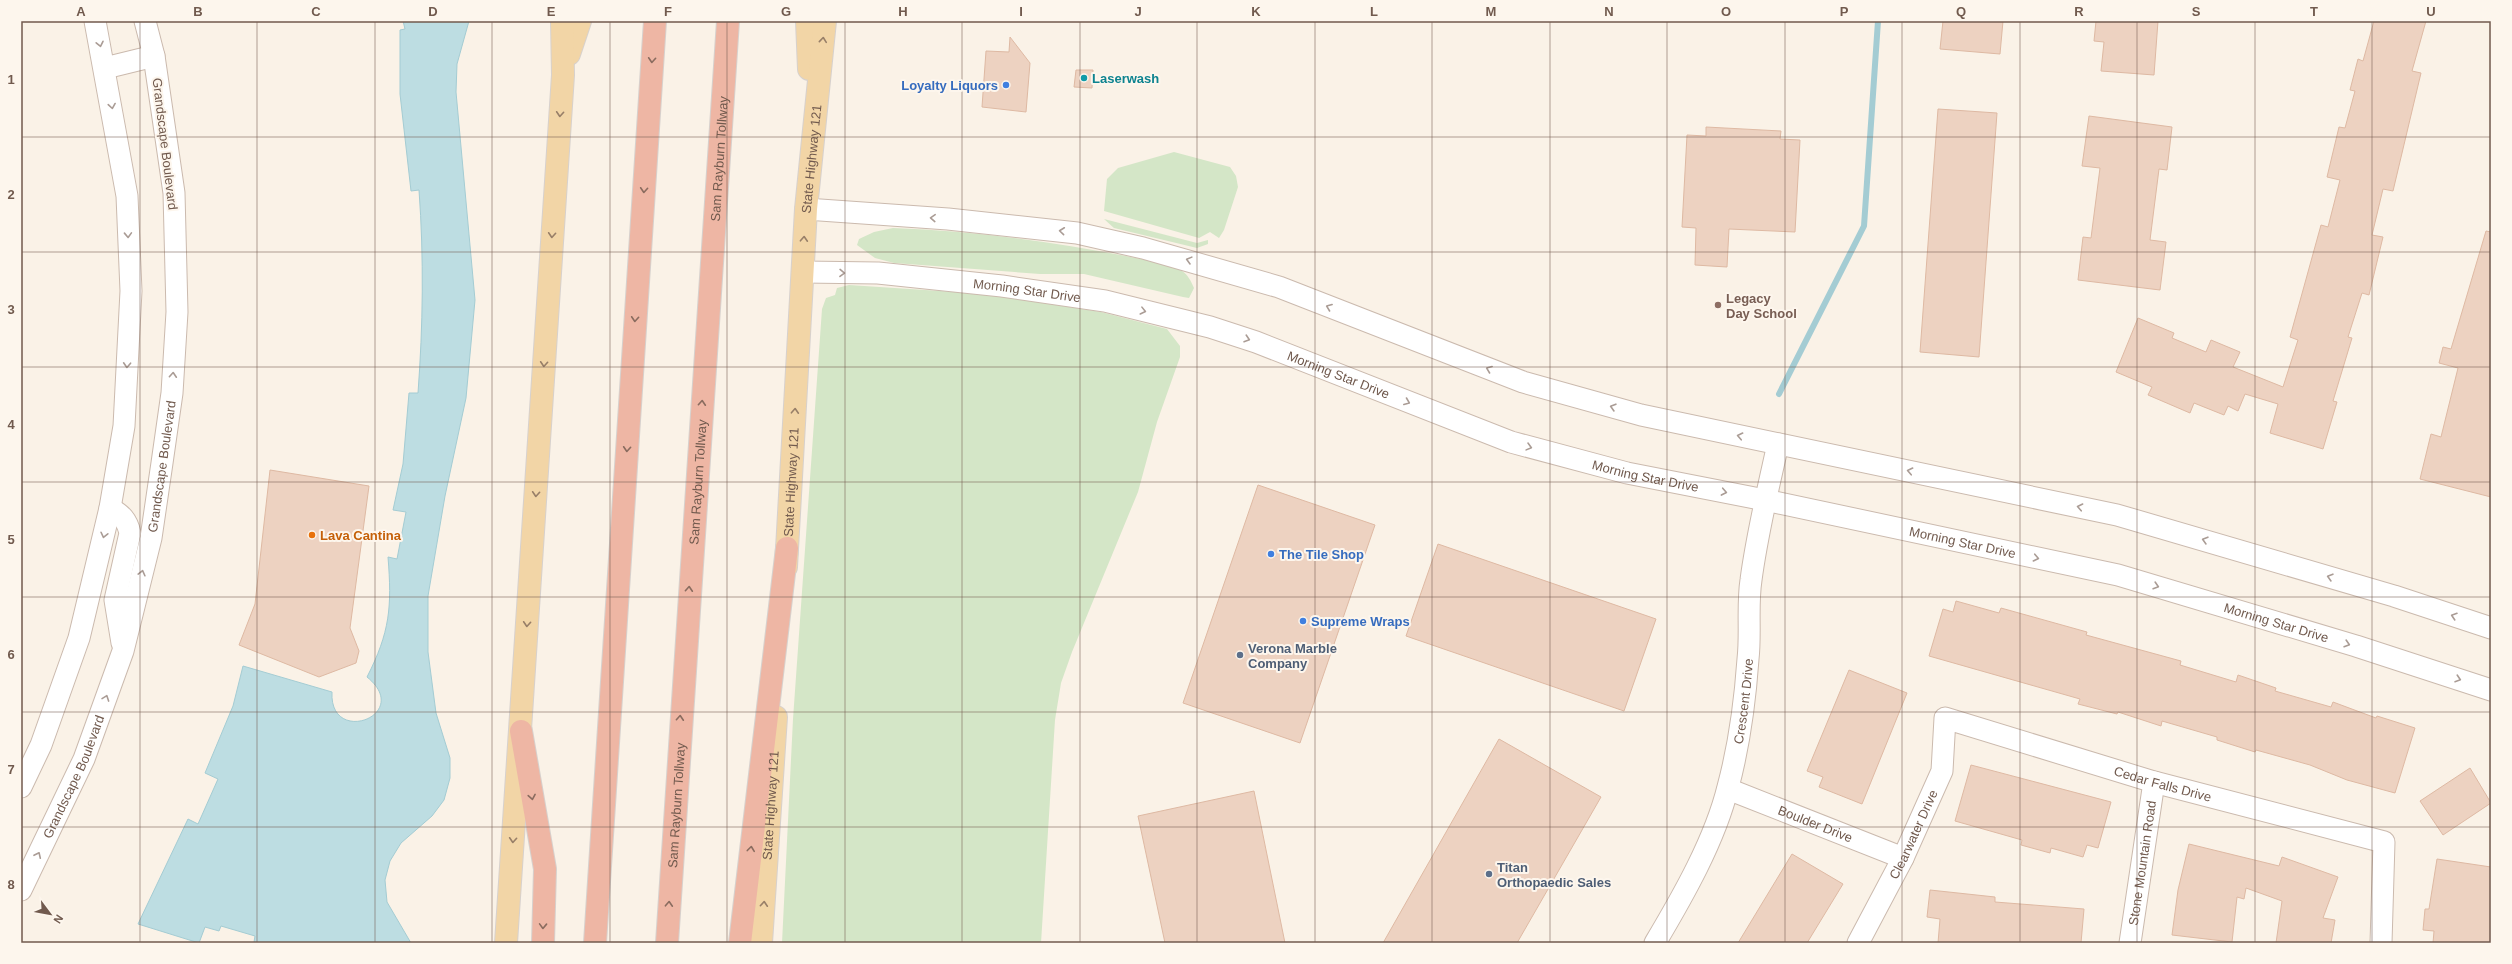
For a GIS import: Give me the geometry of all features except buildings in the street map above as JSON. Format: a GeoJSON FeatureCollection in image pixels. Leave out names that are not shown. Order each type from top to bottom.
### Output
{"type":"FeatureCollection","features":[{"type":"Feature","properties":{"kind":"highway"},"geometry":{"type":"LineString","coordinates":[[595,943],[655,21]]}},
{"type":"Feature","properties":{"kind":"highway","name":"Sam Rayburn Tollway"},"geometry":{"type":"LineString","coordinates":[[667,943],[728,21]]}},
{"type":"Feature","properties":{"kind":"highway"},"geometry":{"type":"LineString","coordinates":[[740,943],[787,548]]}},
{"type":"Feature","properties":{"kind":"highway"},"geometry":{"type":"LineString","coordinates":[[521,731],[545,869],[543,943]]}},
{"type":"Feature","properties":{"kind":"main road"},"geometry":{"type":"LineString","coordinates":[[506,943],[521,731],[562,75],[562,21]]}},
{"type":"Feature","properties":{"kind":"main road"},"geometry":{"type":"LineString","coordinates":[[562,75],[580,21]]}},
{"type":"Feature","properties":{"kind":"main road"},"geometry":{"type":"LineString","coordinates":[[806,21],[813,136]]}},
{"type":"Feature","properties":{"kind":"main road","name":"State Highway 121"},"geometry":{"type":"LineString","coordinates":[[761,943],[787,548],[806,209],[825,21]]}},
{"type":"Feature","properties":{"kind":"street"},"geometry":{"type":"LineString","coordinates":[[21,787],[41,745],[80,638],[110,508],[124,426],[131,291],[127,196],[105,68],[95,21]]}},
{"type":"Feature","properties":{"kind":"street","name":"Grandscape Boulevard"},"geometry":{"type":"LineString","coordinates":[[21,890],[84,759],[123,651],[151,538],[172,393],[177,312],[174,193],[154,56],[145,21]]}},
{"type":"Feature","properties":{"kind":"street"},"geometry":{"type":"LineString","coordinates":[[105,68],[154,56]]}},
{"type":"Feature","properties":{"kind":"street"},"geometry":{"type":"LineString","coordinates":[[806,209],[948,218],[1070,232],[1143,248],[1227,270],[1279,287],[1523,382],[1641,415],[2117,515],[2394,596],[2491,628]]}},
{"type":"Feature","properties":{"kind":"street","name":"Morning Star Drive"},"geometry":{"type":"LineString","coordinates":[[803,272],[878,273],[1002,286],[1105,302],[1210,327],[1256,342],[1511,442],[1627,474],[1765,500],[2118,575],[2356,646],[2491,690]]}},
{"type":"Feature","properties":{"kind":"street","name":"Crescent Drive"},"geometry":{"type":"LineString","coordinates":[[1656,943],[1679,903],[1708,843],[1728,789],[1738,743],[1748,659],[1750,582],[1765,500],[1778,444]]}},
{"type":"Feature","properties":{"kind":"street"},"geometry":{"type":"LineString","coordinates":[[110,508],[122,515],[128,523],[130,533],[115,600],[123,651]]}},
{"type":"Feature","properties":{"kind":"street","name":"Cedar Falls Drive"},"geometry":{"type":"LineString","coordinates":[[1945,718],[2154,782],[2384,842],[2381,943]]}},
{"type":"Feature","properties":{"kind":"street","name":"Clearwater Drive"},"geometry":{"type":"LineString","coordinates":[[1858,943],[1903,858],[1942,771],[1945,718]]}},
{"type":"Feature","properties":{"kind":"street","name":"Stone Mountain Road"},"geometry":{"type":"LineString","coordinates":[[2130,943],[2154,782]]}},
{"type":"Feature","properties":{"kind":"street","name":"Boulder Drive"},"geometry":{"type":"LineString","coordinates":[[1728,789],[1903,858]]}},
{"type":"Feature","properties":{"kind":"green space"},"geometry":{"type":"Polygon","coordinates":[[[1174,152],[1230,167],[1236,176],[1238,187],[1224,230],[1219,238],[1210,232],[1199,238],[1104,211],[1107,179],[1118,168],[1174,152]]]}},
{"type":"Feature","properties":{"kind":"green space"},"geometry":{"type":"Polygon","coordinates":[[[1104,219],[1197,243],[1208,240],[1208,244],[1197,248],[1114,228],[1104,219]]]}},
{"type":"Feature","properties":{"kind":"green space"},"geometry":{"type":"Polygon","coordinates":[[[893,228],[923,229],[1010,238],[1155,261],[1182,271],[1189,278],[1194,288],[1189,298],[1084,274],[1040,274],[894,263],[875,258],[857,245],[859,239],[874,232],[893,228]]]}},
{"type":"Feature","properties":{"kind":"green space"},"geometry":{"type":"Polygon","coordinates":[[[849,285],[986,294],[1101,312],[1167,329],[1180,346],[1180,357],[1157,422],[1138,492],[1072,652],[1061,683],[1055,720],[1041,943],[782,943],[793,719],[822,309],[826,298],[835,295],[837,288],[849,285]]]}},
{"type":"Feature","properties":{"kind":"water"},"geometry":{"type":"Polygon","coordinates":[[[403,21],[469,21],[457,64],[456,92],[475,300],[466,398],[445,496],[428,596],[428,652],[436,713],[450,758],[450,778],[444,800],[432,816],[401,843],[390,861],[385,880],[387,902],[411,943],[257,943],[254,942],[255,936],[221,926],[219,931],[205,927],[199,943],[138,924],[188,819],[198,824],[218,779],[205,773],[233,706],[243,666],[332,692],[335,709],[343,718],[354,721],[366,719],[376,713],[381,703],[379,691],[367,677],[381,646],[388,619],[390,591],[388,557],[397,559],[406,512],[393,510],[403,464],[409,393],[418,393],[422,317],[422,241],[419,190],[411,191],[400,94],[400,30],[405,29],[403,21]]]}},
{"type":"Feature","properties":{"kind":"waterway"},"geometry":{"type":"LineString","coordinates":[[1779,394],[1864,226],[1878,21]]}},
{"type":"Feature","properties":{"kind":"place","name":"Laserwash"},"geometry":{"type":"Point","coordinates":[1084,78]}},
{"type":"Feature","properties":{"kind":"place","name":"Loyalty Liquors"},"geometry":{"type":"Point","coordinates":[1006,85]}},
{"type":"Feature","properties":{"kind":"place","name":"Legacy Day School"},"geometry":{"type":"Point","coordinates":[1718,305]}},
{"type":"Feature","properties":{"kind":"place","name":"Lava Cantina"},"geometry":{"type":"Point","coordinates":[312,535]}},
{"type":"Feature","properties":{"kind":"place","name":"The Tile Shop"},"geometry":{"type":"Point","coordinates":[1271,554]}},
{"type":"Feature","properties":{"kind":"place","name":"Supreme Wraps"},"geometry":{"type":"Point","coordinates":[1303,621]}},
{"type":"Feature","properties":{"kind":"place","name":"Verona Marble Company"},"geometry":{"type":"Point","coordinates":[1240,655]}},
{"type":"Feature","properties":{"kind":"place","name":"Titan Orthopaedic Sales"},"geometry":{"type":"Point","coordinates":[1489,874]}}]}
